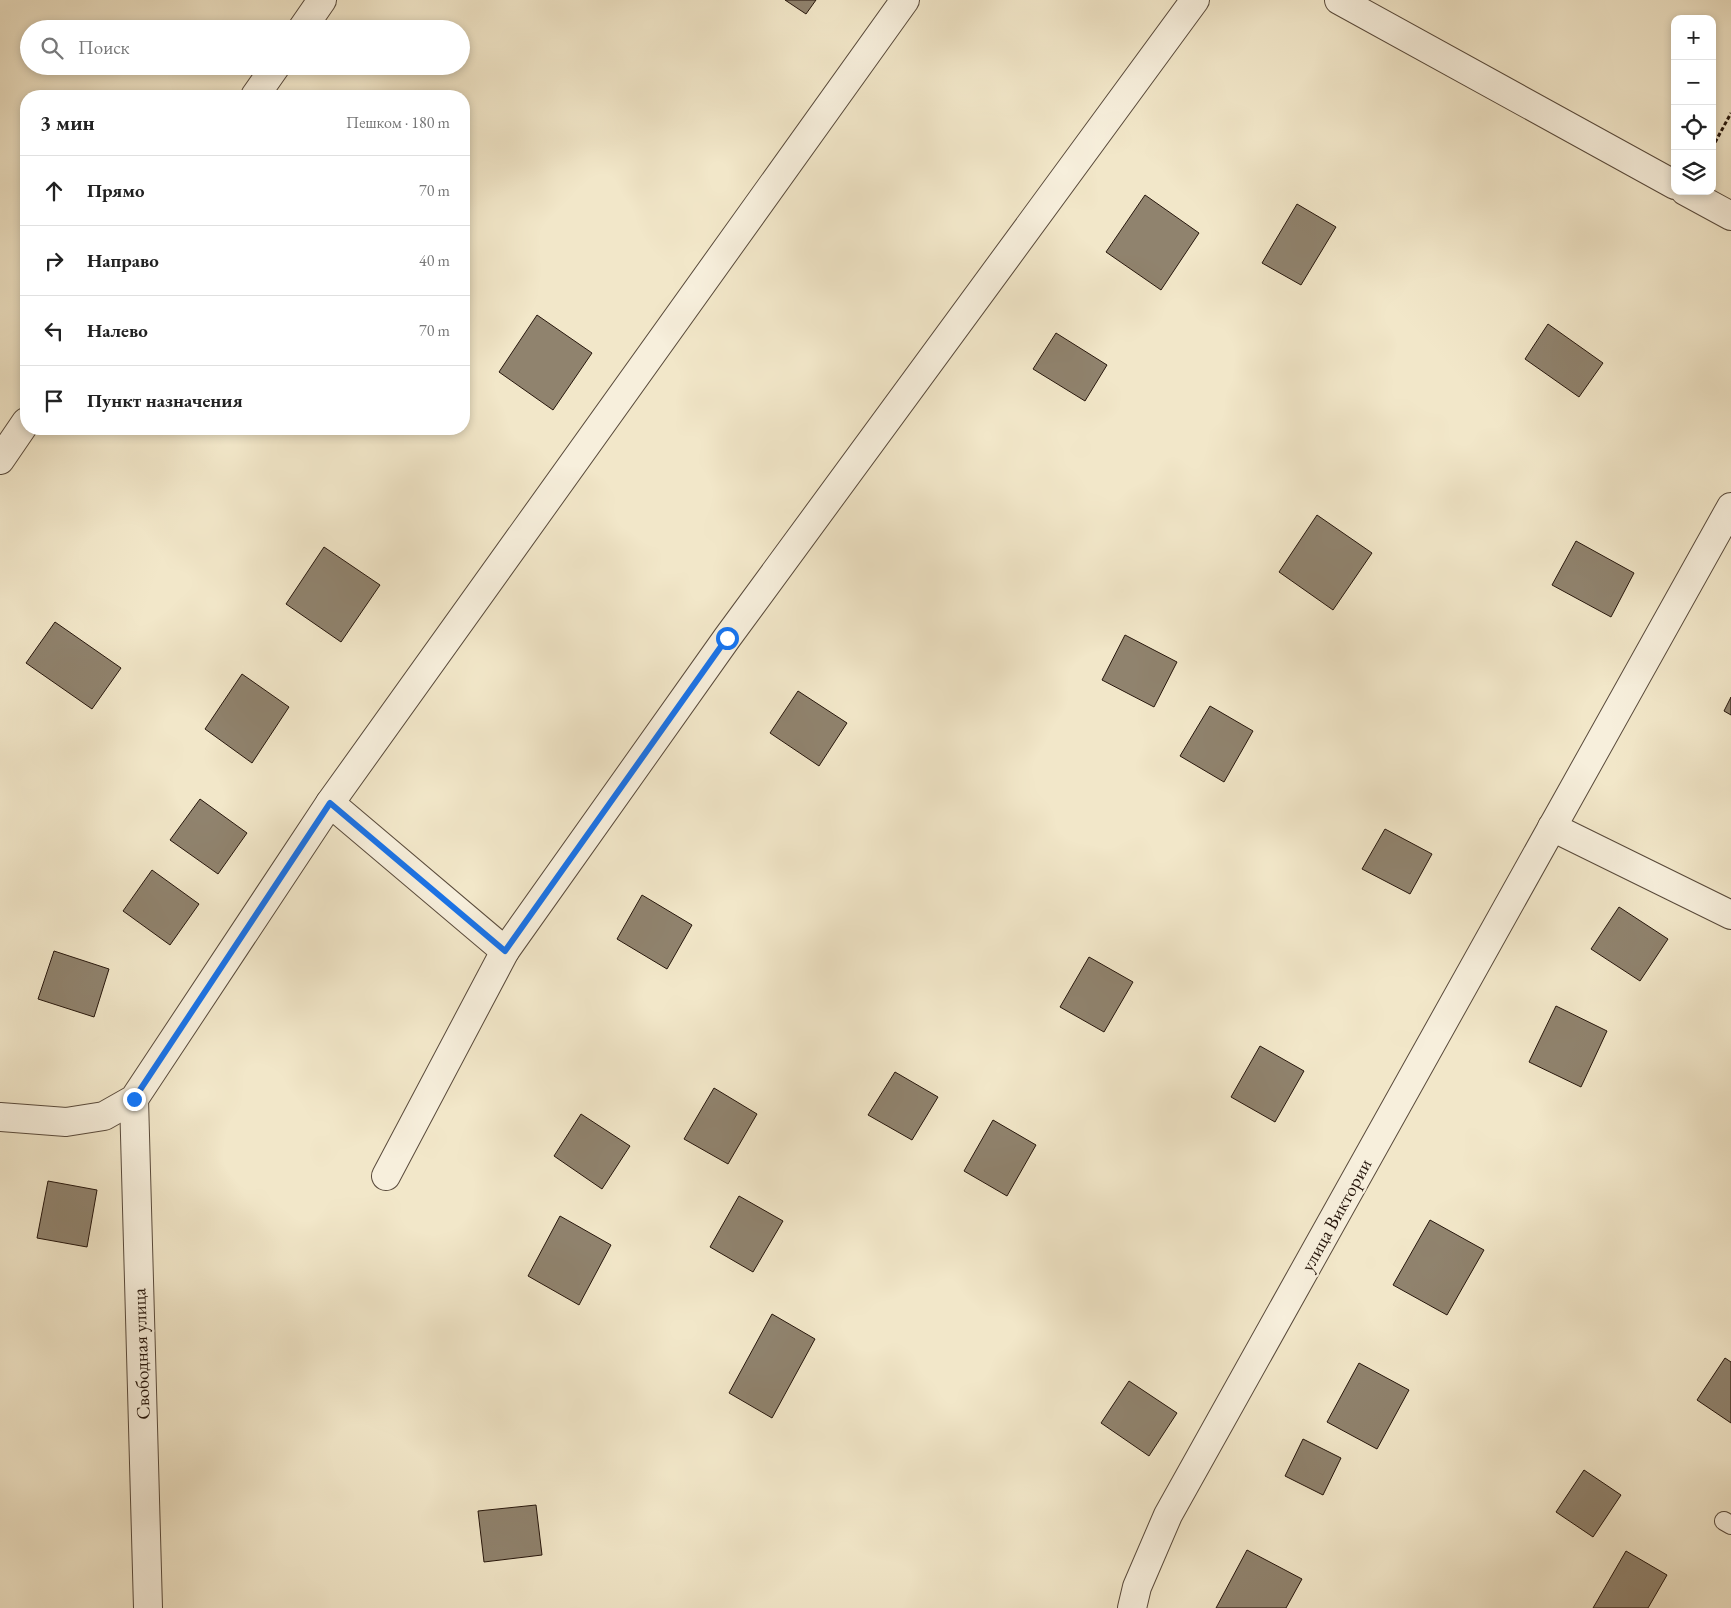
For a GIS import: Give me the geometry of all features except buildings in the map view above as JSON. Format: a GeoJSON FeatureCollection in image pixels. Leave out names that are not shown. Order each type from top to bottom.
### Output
{"type":"FeatureCollection","features":[{"type":"Feature","properties":{"kind":"street"},"geometry":{"type":"LineString","coordinates":[[308,20],[322,0]]}},
{"type":"Feature","properties":{"kind":"street"},"geometry":{"type":"LineString","coordinates":[[0,1117],[66,1122],[104,1116],[134,1099],[330,803],[905,0]]}},
{"type":"Feature","properties":{"kind":"street"},"geometry":{"type":"LineString","coordinates":[[386,1176],[505,951],[727,638],[1195,0]]}},
{"type":"Feature","properties":{"kind":"street"},"geometry":{"type":"LineString","coordinates":[[1339,0],[1671,183]]}},
{"type":"Feature","properties":{"kind":"street"},"geometry":{"type":"LineString","coordinates":[[259,90],[270,75]]}},
{"type":"Feature","properties":{"kind":"street"},"geometry":{"type":"LineString","coordinates":[[1693,195],[1731,216]]}},
{"type":"Feature","properties":{"kind":"street"},"geometry":{"type":"LineString","coordinates":[[0,460],[20,431]]}},
{"type":"Feature","properties":{"kind":"street","name":"улица Виктории"},"geometry":{"type":"LineString","coordinates":[[1132,1608],[1137,1587],[1168,1515],[1731,507]]}},
{"type":"Feature","properties":{"kind":"street"},"geometry":{"type":"LineString","coordinates":[[330,803],[505,951]]}},
{"type":"Feature","properties":{"kind":"street"},"geometry":{"type":"LineString","coordinates":[[1552,827],[1731,915]]}},
{"type":"Feature","properties":{"kind":"street","name":"Свободная улица"},"geometry":{"type":"LineString","coordinates":[[134,1099],[148,1608]]}},
{"type":"Feature","properties":{"kind":"path"},"geometry":{"type":"LineString","coordinates":[[1716,141],[1731,113]]}},
{"type":"Feature","properties":{"kind":"route"},"geometry":{"type":"LineString","coordinates":[[134,1099],[330,803],[505,951],[727,638]]}}]}
